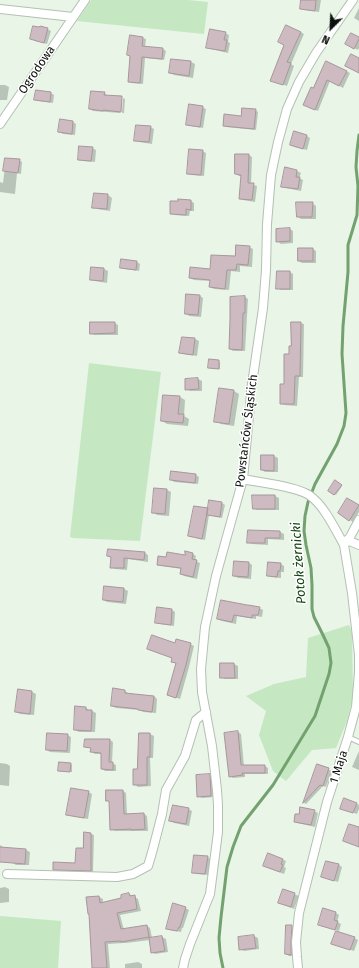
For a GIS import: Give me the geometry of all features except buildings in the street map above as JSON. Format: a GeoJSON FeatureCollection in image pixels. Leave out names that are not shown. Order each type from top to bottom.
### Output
{"type":"FeatureCollection","features":[{"type":"Feature","properties":{"kind":"street","name":"Ogrodowa"},"geometry":{"type":"LineString","coordinates":[[0,124],[85,0]]}},
{"type":"Feature","properties":{"kind":"street","name":"Powstańców Śląskich"},"geometry":{"type":"LineString","coordinates":[[184,968],[190,944],[210,894],[218,832],[218,805],[212,746],[202,692],[201,669],[205,626],[228,529],[243,479],[251,391],[263,308],[271,175],[287,109],[299,82],[316,53],[353,0]]}},
{"type":"Feature","properties":{"kind":"street"},"geometry":{"type":"LineString","coordinates":[[0,9],[73,17]]}},
{"type":"Feature","properties":{"kind":"street"},"geometry":{"type":"LineString","coordinates":[[243,479],[288,487],[309,494],[320,505],[346,543],[359,545]]}},
{"type":"Feature","properties":{"kind":"street"},"geometry":{"type":"LineString","coordinates":[[346,543],[359,520]]}},
{"type":"Feature","properties":{"kind":"street","name":"1 Maja"},"geometry":{"type":"LineString","coordinates":[[298,968],[296,942],[299,913],[327,802],[356,707],[359,650],[346,543]]}},
{"type":"Feature","properties":{"kind":"street"},"geometry":{"type":"LineString","coordinates":[[7,874],[117,877],[133,874],[148,866],[162,814],[166,790],[185,756],[196,720],[206,712]]}},
{"type":"Feature","properties":{"kind":"lane"},"geometry":{"type":"LineString","coordinates":[[348,737],[359,742]]}},
{"type":"Feature","properties":{"kind":"green space"},"geometry":{"type":"Polygon","coordinates":[[[91,0],[188,0],[208,2],[204,34],[77,21],[91,0]]]}},
{"type":"Feature","properties":{"kind":"green space"},"geometry":{"type":"Polygon","coordinates":[[[89,363],[161,372],[140,541],[70,537],[89,363]]]}},
{"type":"Feature","properties":{"kind":"green space"},"geometry":{"type":"Polygon","coordinates":[[[349,625],[352,631],[353,697],[347,721],[336,748],[312,750],[286,781],[273,771],[259,735],[266,711],[246,696],[274,684],[306,677],[308,638],[349,625]]]}},
{"type":"Feature","properties":{"kind":"green space"},"geometry":{"type":"Polygon","coordinates":[[[0,916],[61,921],[58,968],[0,968],[0,916]]]}},
{"type":"Feature","properties":{"kind":"waterway","name":"Potok żernicki"},"geometry":{"type":"LineString","coordinates":[[223,968],[219,938],[227,867],[233,847],[241,826],[273,785],[315,716],[329,674],[331,663],[329,648],[314,617],[312,609],[311,568],[304,531],[308,502],[315,484],[337,444],[344,426],[346,413],[342,354],[343,326],[348,272],[348,245],[357,215],[358,186],[356,167],[359,135]]}}]}
